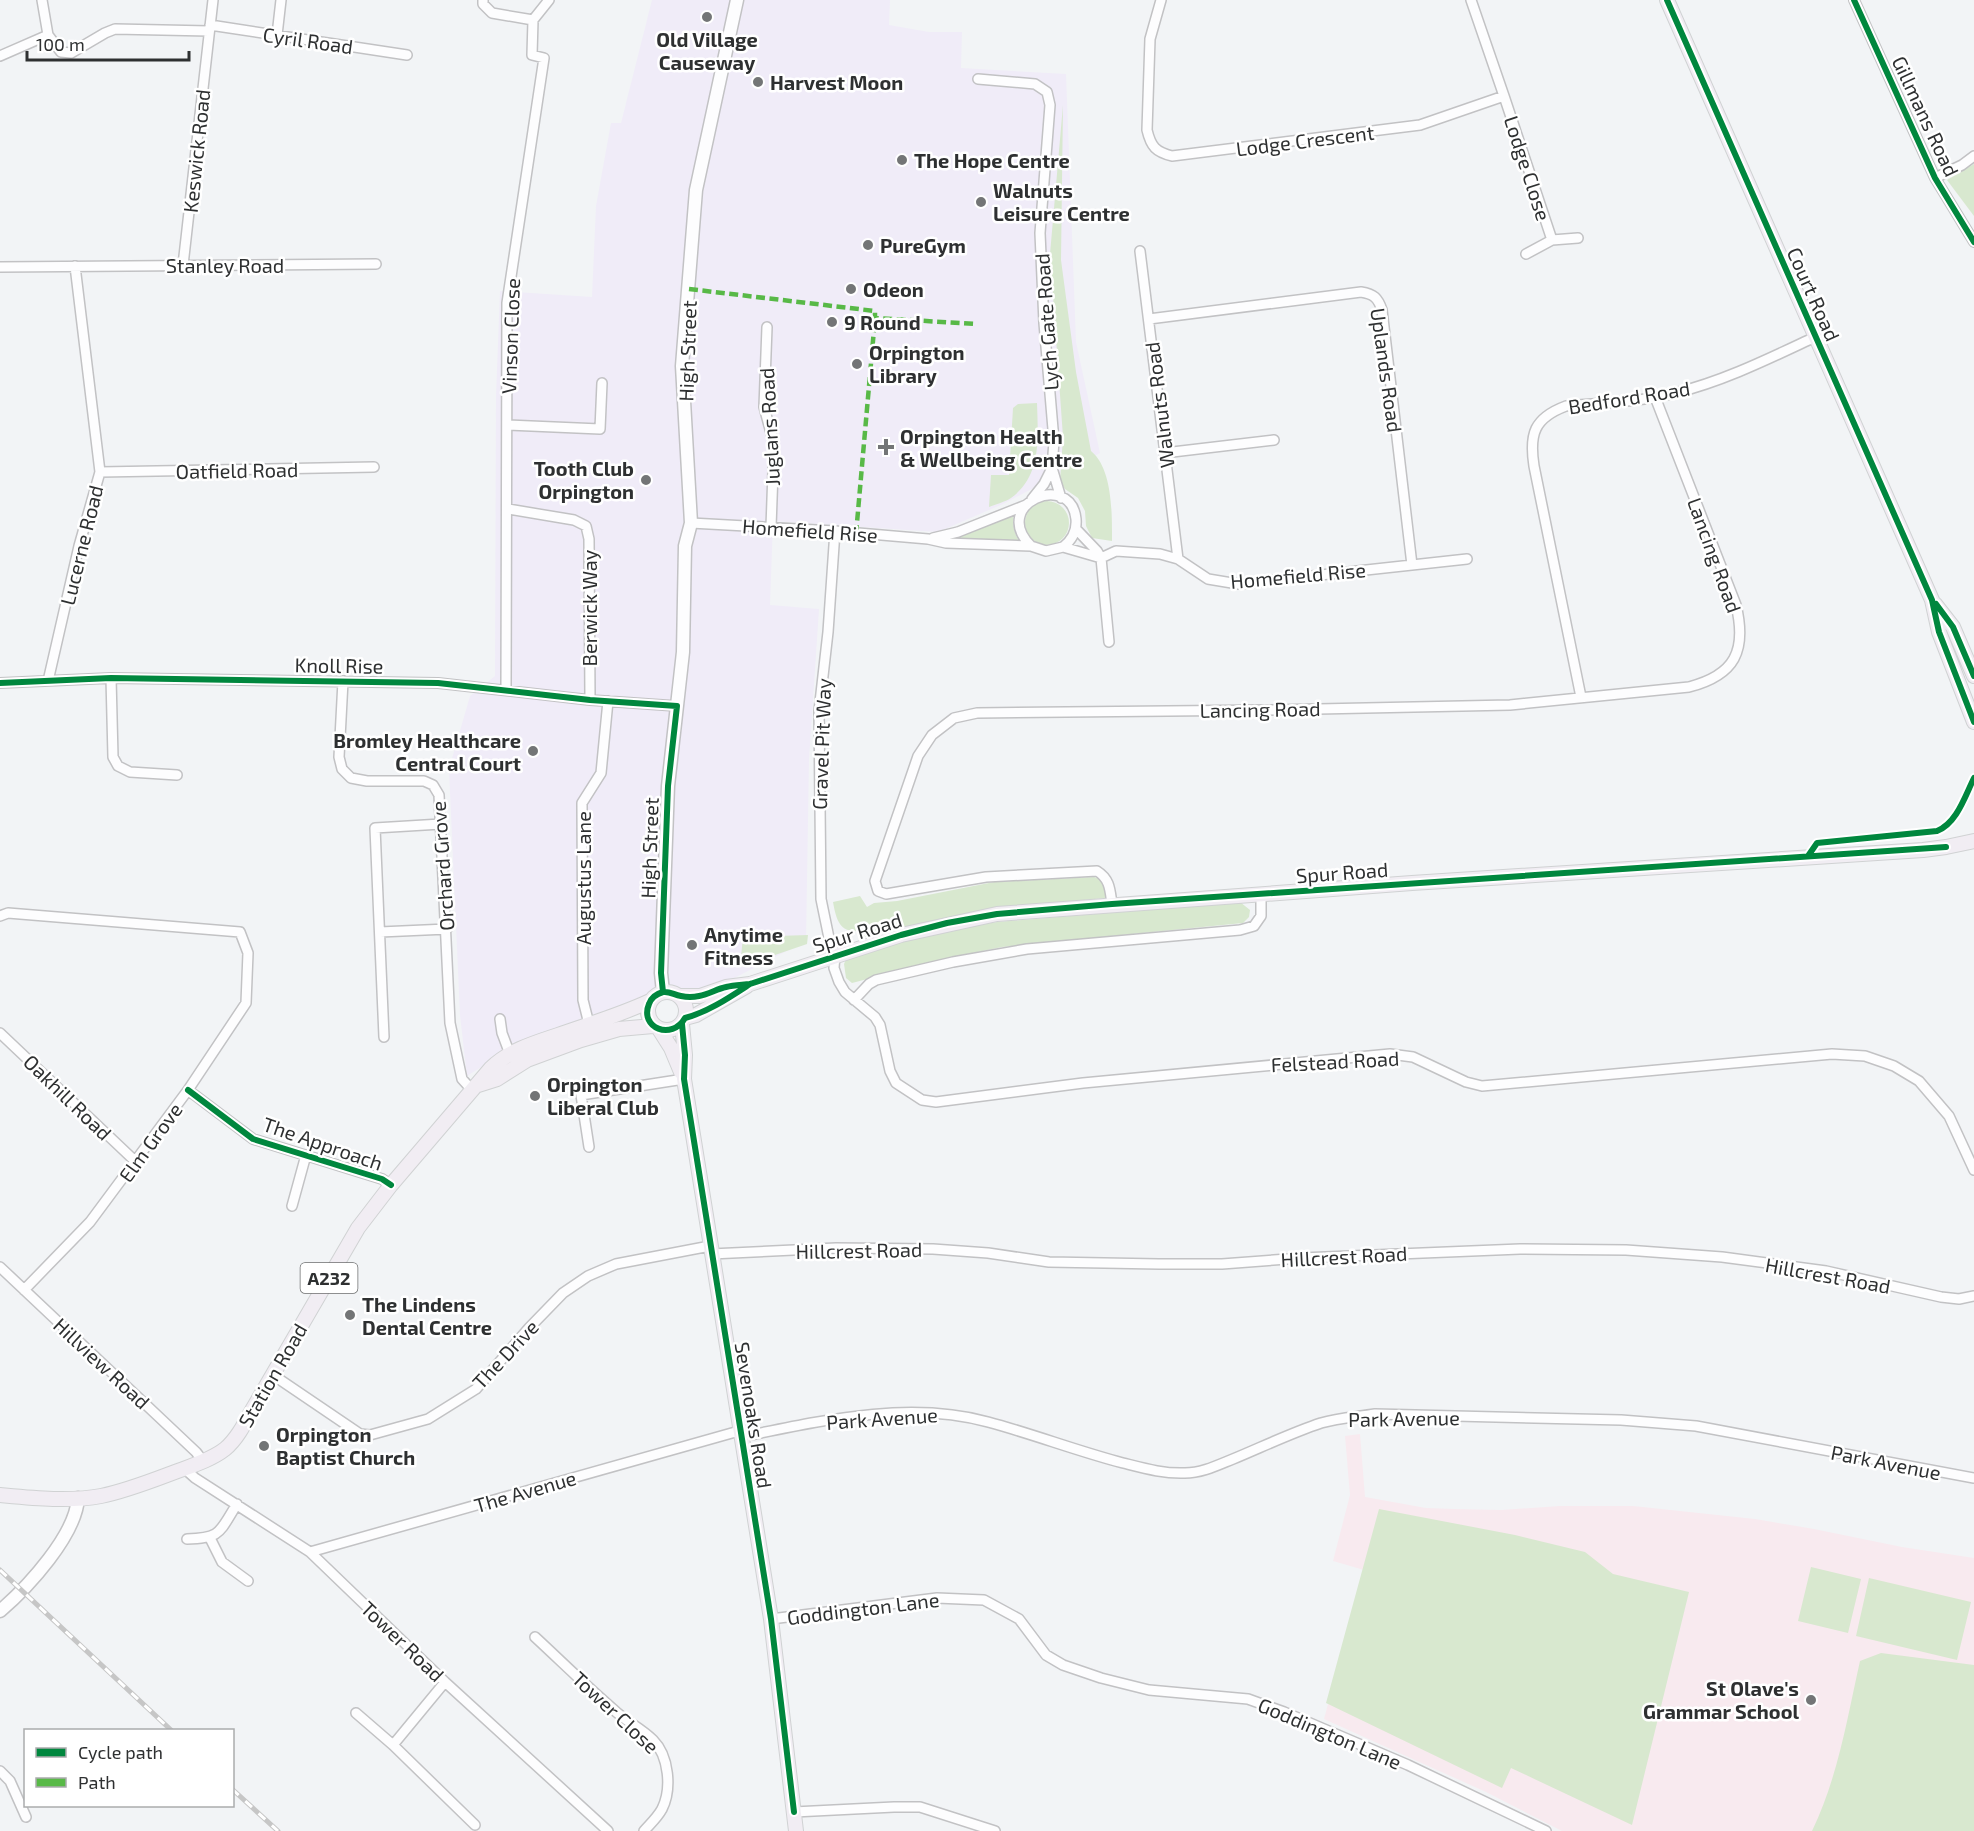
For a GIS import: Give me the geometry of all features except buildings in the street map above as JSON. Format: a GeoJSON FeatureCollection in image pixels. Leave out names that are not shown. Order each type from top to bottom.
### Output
{"type":"FeatureCollection","features":[{"type":"Feature","properties":{"kind":"main road","name":"Court Road"},"geometry":{"type":"LineString","coordinates":[[1667,0],[1932,600],[1940,632],[1974,722]]}},
{"type":"Feature","properties":{"kind":"main road","name":"Court Road"},"geometry":{"type":"LineString","coordinates":[[1932,600],[1953,627],[1974,676]]}},
{"type":"Feature","properties":{"kind":"main road"},"geometry":{"type":"LineString","coordinates":[[1946,847],[1974,831]]}},
{"type":"Feature","properties":{"kind":"main road","name":"Spur Road"},"geometry":{"type":"LineString","coordinates":[[679,996],[700,996],[726,987],[750,984],[901,935],[987,916],[1112,904],[1946,847],[1974,841]]}},
{"type":"Feature","properties":{"kind":"main road","name":"Spur Road"},"geometry":{"type":"LineString","coordinates":[[683,1021],[730,998],[750,984]]}},
{"type":"Feature","properties":{"kind":"main road"},"geometry":{"type":"LineString","coordinates":[[663,992],[679,996],[686,1006],[683,1021],[672,1030],[656,1027],[647,1014],[650,1001],[663,992]]}},
{"type":"Feature","properties":{"kind":"main road","name":"Station Road"},"geometry":{"type":"LineString","coordinates":[[0,1495],[78,1498],[110,1493],[185,1469],[220,1453],[231,1443],[273,1375],[348,1244],[391,1185],[476,1088],[497,1078],[525,1046],[650,1001]]}},
{"type":"Feature","properties":{"kind":"main road","name":"Sevenoaks Road"},"geometry":{"type":"LineString","coordinates":[[683,1021],[684,1079],[771,1619],[796,1831]]}},
{"type":"Feature","properties":{"kind":"main road","name":"Station Road"},"geometry":{"type":"LineString","coordinates":[[513,1060],[537,1056],[619,1029],[656,1027]]}},
{"type":"Feature","properties":{"kind":"main road","name":"Sevenoaks Road"},"geometry":{"type":"LineString","coordinates":[[656,1027],[671,1048],[684,1079]]}},
{"type":"Feature","properties":{"kind":"street"},"geometry":{"type":"LineString","coordinates":[[0,56],[48,35],[42,0]]}},
{"type":"Feature","properties":{"kind":"street","name":"Keswick Road"},"geometry":{"type":"LineString","coordinates":[[183,265],[213,0]]}},
{"type":"Feature","properties":{"kind":"street"},"geometry":{"type":"LineString","coordinates":[[277,35],[281,0]]}},
{"type":"Feature","properties":{"kind":"street"},"geometry":{"type":"LineString","coordinates":[[483,0],[483,4],[492,13],[533,20],[549,0]]}},
{"type":"Feature","properties":{"kind":"street","name":"High Street"},"geometry":{"type":"LineString","coordinates":[[663,992],[667,807],[683,652],[685,546],[686,535],[692,523],[682,366],[696,190],[737,0]]}},
{"type":"Feature","properties":{"kind":"street","name":"Lodge Crescent"},"geometry":{"type":"LineString","coordinates":[[1161,0],[1150,39],[1147,130],[1150,143],[1158,152],[1172,156],[1420,125],[1504,96]]}},
{"type":"Feature","properties":{"kind":"street"},"geometry":{"type":"LineString","coordinates":[[1471,0],[1504,96]]}},
{"type":"Feature","properties":{"kind":"street","name":"Gillmans Road"},"geometry":{"type":"LineString","coordinates":[[1854,0],[1935,178],[1974,242]]}},
{"type":"Feature","properties":{"kind":"street","name":"Vinson Close"},"geometry":{"type":"LineString","coordinates":[[506,690],[507,303],[544,58],[532,55],[533,20]]}},
{"type":"Feature","properties":{"kind":"street","name":"Cyril Road"},"geometry":{"type":"LineString","coordinates":[[48,35],[61,52],[66,54],[115,29],[209,28],[277,35],[406,55]]}},
{"type":"Feature","properties":{"kind":"street","name":"Lych Gate Road"},"geometry":{"type":"LineString","coordinates":[[978,79],[1035,84],[1047,92],[1050,105],[1040,233],[1044,323],[1054,441],[1052,468],[1061,498]]}},
{"type":"Feature","properties":{"kind":"street","name":"Lodge Close"},"geometry":{"type":"LineString","coordinates":[[1504,96],[1552,240]]}},
{"type":"Feature","properties":{"kind":"street"},"geometry":{"type":"LineString","coordinates":[[1935,178],[1962,165],[1974,156]]}},
{"type":"Feature","properties":{"kind":"street","name":"Lodge Close"},"geometry":{"type":"LineString","coordinates":[[1526,254],[1552,240],[1578,238]]}},
{"type":"Feature","properties":{"kind":"street","name":"Walnuts Road"},"geometry":{"type":"LineString","coordinates":[[1140,251],[1178,559]]}},
{"type":"Feature","properties":{"kind":"street","name":"Stanley Road"},"geometry":{"type":"LineString","coordinates":[[0,267],[376,264]]}},
{"type":"Feature","properties":{"kind":"street","name":"Lucerne Road"},"geometry":{"type":"LineString","coordinates":[[48,681],[79,546],[100,472],[75,266]]}},
{"type":"Feature","properties":{"kind":"street","name":"Uplands Road"},"geometry":{"type":"LineString","coordinates":[[1149,319],[1361,292],[1371,293],[1378,299],[1382,310],[1412,565]]}},
{"type":"Feature","properties":{"kind":"street","name":"Juglans Road"},"geometry":{"type":"LineString","coordinates":[[767,327],[765,407],[773,437],[774,457],[771,527]]}},
{"type":"Feature","properties":{"kind":"street","name":"Bedford Road"},"geometry":{"type":"LineString","coordinates":[[1581,697],[1534,466],[1531,446],[1533,432],[1553,411],[1566,406],[1655,397],[1690,389],[1725,377],[1815,337]]}},
{"type":"Feature","properties":{"kind":"street"},"geometry":{"type":"LineString","coordinates":[[507,425],[600,429],[602,383]]}},
{"type":"Feature","properties":{"kind":"street","name":"Lancing Road"},"geometry":{"type":"LineString","coordinates":[[1112,904],[1109,884],[1105,876],[1097,871],[986,877],[886,894],[878,891],[875,880],[914,767],[918,756],[932,735],[954,718],[976,713],[1510,705],[1689,687],[1710,682],[1729,667],[1739,647],[1741,627],[1736,605],[1655,397]]}},
{"type":"Feature","properties":{"kind":"street"},"geometry":{"type":"LineString","coordinates":[[1164,453],[1274,440]]}},
{"type":"Feature","properties":{"kind":"street","name":"Oatfield Road"},"geometry":{"type":"LineString","coordinates":[[100,472],[374,467]]}},
{"type":"Feature","properties":{"kind":"street","name":"Lych Gate Road"},"geometry":{"type":"LineString","coordinates":[[1029,502],[1044,484],[1052,468]]}},
{"type":"Feature","properties":{"kind":"street"},"geometry":{"type":"LineString","coordinates":[[1031,546],[1022,535],[1021,515],[1029,502],[1044,495],[1061,498],[1073,509],[1076,529],[1063,547]]}},
{"type":"Feature","properties":{"kind":"street","name":"Homefield Rise"},"geometry":{"type":"LineString","coordinates":[[928,539],[958,532],[1029,502]]}},
{"type":"Feature","properties":{"kind":"street","name":"Berwick Way"},"geometry":{"type":"LineString","coordinates":[[508,509],[574,520],[586,526],[589,539],[590,700]]}},
{"type":"Feature","properties":{"kind":"street","name":"Homefield Rise"},"geometry":{"type":"LineString","coordinates":[[692,523],[835,531],[928,539],[946,543],[1031,546],[1046,551],[1063,547],[1101,558],[1116,551],[1160,554],[1178,559],[1208,579],[1238,584],[1467,559]]}},
{"type":"Feature","properties":{"kind":"street"},"geometry":{"type":"LineString","coordinates":[[1076,529],[1097,550],[1101,558],[1109,642]]}},
{"type":"Feature","properties":{"kind":"street","name":"Gravel Pit Way"},"geometry":{"type":"LineString","coordinates":[[835,531],[818,736],[820,891],[835,956]]}},
{"type":"Feature","properties":{"kind":"street"},"geometry":{"type":"LineString","coordinates":[[111,678],[113,756],[118,766],[130,772],[177,776]]}},
{"type":"Feature","properties":{"kind":"street","name":"Knoll Rise"},"geometry":{"type":"LineString","coordinates":[[0,683],[111,678],[438,683],[590,700],[677,706]]}},
{"type":"Feature","properties":{"kind":"street","name":"Orchard Grove"},"geometry":{"type":"LineString","coordinates":[[343,681],[339,757],[342,769],[351,778],[367,781],[424,781],[433,785],[439,795],[450,1023],[462,1079],[476,1088]]}},
{"type":"Feature","properties":{"kind":"street","name":"Augustus Lane"},"geometry":{"type":"LineString","coordinates":[[589,1024],[583,1000],[582,804],[601,773],[608,701]]}},
{"type":"Feature","properties":{"kind":"street"},"geometry":{"type":"LineString","coordinates":[[384,1037],[375,828],[441,824]]}},
{"type":"Feature","properties":{"kind":"street"},"geometry":{"type":"LineString","coordinates":[[854,1000],[876,980],[953,962],[1027,949],[1240,930],[1254,926],[1261,916],[1261,895]]}},
{"type":"Feature","properties":{"kind":"street","name":"Elm Grove"},"geometry":{"type":"LineString","coordinates":[[0,916],[8,913],[240,932],[248,953],[246,1003],[188,1090],[90,1222],[24,1290]]}},
{"type":"Feature","properties":{"kind":"street"},"geometry":{"type":"LineString","coordinates":[[380,932],[447,929]]}},
{"type":"Feature","properties":{"kind":"street","name":"Felstead Road"},"geometry":{"type":"LineString","coordinates":[[835,956],[834,968],[845,992],[870,1010],[879,1025],[890,1071],[896,1083],[921,1100],[936,1102],[1094,1081],[1390,1054],[1413,1057],[1466,1082],[1482,1086],[1832,1054],[1865,1056],[1894,1066],[1919,1080],[1949,1116],[1974,1170]]}},
{"type":"Feature","properties":{"kind":"street"},"geometry":{"type":"LineString","coordinates":[[500,1019],[502,1033],[513,1060]]}},
{"type":"Feature","properties":{"kind":"street","name":"Oakhill Road"},"geometry":{"type":"LineString","coordinates":[[0,1033],[135,1161]]}},
{"type":"Feature","properties":{"kind":"street"},"geometry":{"type":"LineString","coordinates":[[589,1147],[581,1095],[684,1079]]}},
{"type":"Feature","properties":{"kind":"street","name":"The Approach"},"geometry":{"type":"LineString","coordinates":[[188,1090],[253,1139],[382,1179],[391,1185]]}},
{"type":"Feature","properties":{"kind":"street"},"geometry":{"type":"LineString","coordinates":[[292,1206],[306,1155]]}},
{"type":"Feature","properties":{"kind":"street","name":"Hillcrest Road"},"geometry":{"type":"LineString","coordinates":[[710,1250],[933,1249],[988,1253],[1048,1262],[1222,1264],[1301,1258],[1486,1250],[1626,1250],[1722,1257],[1826,1271],[1941,1297],[1959,1299],[1974,1296]]}},
{"type":"Feature","properties":{"kind":"street","name":"The Drive"},"geometry":{"type":"LineString","coordinates":[[273,1375],[360,1434],[370,1435],[428,1419],[476,1389],[563,1293],[588,1276],[616,1264],[710,1250]]}},
{"type":"Feature","properties":{"kind":"street","name":"Hillview Road"},"geometry":{"type":"LineString","coordinates":[[0,1267],[203,1461]]}},
{"type":"Feature","properties":{"kind":"street","name":"Park Avenue"},"geometry":{"type":"LineString","coordinates":[[740,1434],[897,1413],[950,1414],[987,1422],[1095,1456],[1167,1473],[1188,1473],[1208,1469],[1321,1424],[1342,1418],[1375,1414],[1621,1420],[1696,1426],[1974,1478]]}},
{"type":"Feature","properties":{"kind":"street","name":"The Avenue"},"geometry":{"type":"LineString","coordinates":[[310,1552],[740,1434]]}},
{"type":"Feature","properties":{"kind":"street","name":"Tower Road"},"geometry":{"type":"LineString","coordinates":[[185,1469],[195,1478],[310,1552],[445,1682],[608,1831]]}},
{"type":"Feature","properties":{"kind":"street"},"geometry":{"type":"LineString","coordinates":[[0,1611],[54,1552],[76,1514],[78,1498]]}},
{"type":"Feature","properties":{"kind":"street"},"geometry":{"type":"LineString","coordinates":[[187,1539],[210,1538],[219,1532],[237,1504]]}},
{"type":"Feature","properties":{"kind":"street"},"geometry":{"type":"LineString","coordinates":[[210,1538],[222,1562],[248,1581]]}},
{"type":"Feature","properties":{"kind":"street","name":"Goddington Lane"},"geometry":{"type":"LineString","coordinates":[[771,1619],[937,1598],[984,1600],[1019,1619],[1047,1655],[1063,1665],[1101,1678],[1149,1690],[1248,1699],[1284,1712],[1408,1766],[1546,1831]]}},
{"type":"Feature","properties":{"kind":"street","name":"Tower Close"},"geometry":{"type":"LineString","coordinates":[[535,1637],[614,1710],[648,1735],[662,1750],[666,1775],[665,1800],[657,1817],[644,1831]]}},
{"type":"Feature","properties":{"kind":"street"},"geometry":{"type":"LineString","coordinates":[[393,1745],[445,1682]]}},
{"type":"Feature","properties":{"kind":"street"},"geometry":{"type":"LineString","coordinates":[[356,1713],[393,1745],[475,1825]]}},
{"type":"Feature","properties":{"kind":"street"},"geometry":{"type":"LineString","coordinates":[[0,1771],[10,1781],[26,1817]]}},
{"type":"Feature","properties":{"kind":"street"},"geometry":{"type":"LineString","coordinates":[[794,1812],[894,1806],[920,1807],[995,1831]]}},
{"type":"Feature","properties":{"kind":"shaded area"},"geometry":{"type":"Polygon","coordinates":[[[652,0],[890,0],[889,25],[929,32],[962,32],[961,68],[1066,74],[1076,342],[1100,453],[1003,504],[938,532],[773,521],[770,605],[819,609],[809,759],[806,941],[711,990],[689,995],[682,989],[659,988],[647,994],[640,1004],[510,1049],[467,1076],[460,1015],[449,769],[470,696],[495,676],[496,396],[500,291],[592,297],[596,206],[611,123],[621,123],[652,0]]]}},
{"type":"Feature","properties":{"kind":"shaded area"},"geometry":{"type":"Polygon","coordinates":[[[1360,1434],[1365,1497],[1426,1508],[1454,1509],[1633,1506],[1755,1519],[1974,1558],[1974,1831],[1562,1831],[1486,1792],[1324,1719],[1364,1570],[1333,1561],[1350,1495],[1345,1436],[1360,1434]]]}},
{"type":"Feature","properties":{"kind":"green space"},"geometry":{"type":"Polygon","coordinates":[[[1063,105],[1061,260],[1076,372],[1091,451],[1104,469],[1110,493],[1112,541],[1092,538],[1086,526],[1085,511],[1078,498],[1065,489],[1060,481],[1063,437],[1050,254],[1063,105]]]}},
{"type":"Feature","properties":{"kind":"green space"},"geometry":{"type":"Polygon","coordinates":[[[1974,164],[1974,216],[1947,180],[1974,164]]]}},
{"type":"Feature","properties":{"kind":"green space"},"geometry":{"type":"Polygon","coordinates":[[[1037,403],[1036,455],[1028,479],[1011,498],[989,507],[991,475],[1009,475],[1013,408],[1018,404],[1037,403]]]}},
{"type":"Feature","properties":{"kind":"green space"},"geometry":{"type":"Polygon","coordinates":[[[1047,501],[1063,507],[1069,523],[1063,539],[1047,545],[1031,539],[1025,523],[1031,507],[1047,501]]]}},
{"type":"Feature","properties":{"kind":"green space"},"geometry":{"type":"Polygon","coordinates":[[[1014,512],[1015,534],[1019,541],[954,538],[1014,512]]]}},
{"type":"Feature","properties":{"kind":"green space"},"geometry":{"type":"Polygon","coordinates":[[[1094,877],[1102,880],[1106,892],[1105,898],[1000,908],[949,917],[864,937],[861,930],[848,930],[840,924],[833,902],[860,896],[867,907],[874,903],[897,901],[994,882],[1094,877]]]}},
{"type":"Feature","properties":{"kind":"green space"},"geometry":{"type":"Polygon","coordinates":[[[1240,902],[1250,910],[1249,917],[1243,923],[1002,947],[948,958],[852,983],[846,978],[844,964],[847,957],[944,931],[997,922],[1240,902]]]}},
{"type":"Feature","properties":{"kind":"green space"},"geometry":{"type":"Polygon","coordinates":[[[808,935],[807,944],[740,967],[743,937],[808,935]]]}},
{"type":"Feature","properties":{"kind":"green space"},"geometry":{"type":"Polygon","coordinates":[[[1379,1509],[1515,1535],[1585,1552],[1613,1574],[1689,1592],[1632,1825],[1511,1768],[1502,1788],[1326,1703],[1379,1509]]]}},
{"type":"Feature","properties":{"kind":"green space"},"geometry":{"type":"Polygon","coordinates":[[[1811,1567],[1861,1579],[1848,1633],[1798,1621],[1811,1567]]]}},
{"type":"Feature","properties":{"kind":"green space"},"geometry":{"type":"Polygon","coordinates":[[[1869,1578],[1971,1602],[1957,1660],[1856,1636],[1869,1578]]]}},
{"type":"Feature","properties":{"kind":"green space"},"geometry":{"type":"Polygon","coordinates":[[[1881,1653],[1974,1665],[1974,1831],[1812,1831],[1835,1769],[1860,1661],[1881,1653]]]}},
{"type":"Feature","properties":{"kind":"railway"},"geometry":{"type":"LineString","coordinates":[[0,1570],[170,1729]]}},
{"type":"Feature","properties":{"kind":"railway"},"geometry":{"type":"LineString","coordinates":[[234,1791],[278,1831]]}},
{"type":"Feature","properties":{"kind":"marked path"},"geometry":{"type":"LineString","coordinates":[[689,289],[875,311],[875,318],[977,324]]}},
{"type":"Feature","properties":{"kind":"marked path"},"geometry":{"type":"LineString","coordinates":[[856,534],[875,318]]}},
{"type":"Feature","properties":{"kind":"cycle path"},"geometry":{"type":"LineString","coordinates":[[1667,0],[1932,600],[1939,632],[1974,722]]}},
{"type":"Feature","properties":{"kind":"cycle path"},"geometry":{"type":"LineString","coordinates":[[1854,0],[1935,178],[1974,242]]}},
{"type":"Feature","properties":{"kind":"cycle path"},"geometry":{"type":"LineString","coordinates":[[1936,604],[1953,627],[1974,676]]}},
{"type":"Feature","properties":{"kind":"cycle path"},"geometry":{"type":"LineString","coordinates":[[0,683],[111,678],[438,683],[590,700],[677,706],[668,786],[661,973],[663,992]]}},
{"type":"Feature","properties":{"kind":"cycle path"},"geometry":{"type":"LineString","coordinates":[[1808,856],[1817,843],[1937,831],[1950,822],[1955,815],[1974,778]]}},
{"type":"Feature","properties":{"kind":"cycle path"},"geometry":{"type":"LineString","coordinates":[[750,984],[710,1008],[685,1018],[672,1029],[658,1029],[649,1020],[647,1012],[650,1002],[654,996],[663,992],[699,996],[726,987],[750,984],[901,935],[947,923],[997,914],[1112,904],[1946,847]]}},
{"type":"Feature","properties":{"kind":"cycle path"},"geometry":{"type":"LineString","coordinates":[[682,1024],[685,1055],[684,1079],[771,1619],[794,1812]]}},
{"type":"Feature","properties":{"kind":"cycle path"},"geometry":{"type":"LineString","coordinates":[[188,1090],[253,1139],[382,1179],[391,1185]]}},
{"type":"Feature","properties":{"kind":"place","name":"Old Village Causeway"},"geometry":{"type":"Point","coordinates":[707,17]}},
{"type":"Feature","properties":{"kind":"place","name":"Harvest Moon"},"geometry":{"type":"Point","coordinates":[758,82]}},
{"type":"Feature","properties":{"kind":"place","name":"The Hope Centre"},"geometry":{"type":"Point","coordinates":[902,160]}},
{"type":"Feature","properties":{"kind":"place","name":"Walnuts Leisure Centre"},"geometry":{"type":"Point","coordinates":[981,202]}},
{"type":"Feature","properties":{"kind":"place","name":"PureGym"},"geometry":{"type":"Point","coordinates":[868,245]}},
{"type":"Feature","properties":{"kind":"place","name":"Odeon"},"geometry":{"type":"Point","coordinates":[851,289]}},
{"type":"Feature","properties":{"kind":"place","name":"9 Round"},"geometry":{"type":"Point","coordinates":[832,322]}},
{"type":"Feature","properties":{"kind":"place","name":"Orpington Library"},"geometry":{"type":"Point","coordinates":[857,364]}},
{"type":"Feature","properties":{"kind":"place","name":"Orpington Health & Wellbeing Centre"},"geometry":{"type":"Point","coordinates":[886,447]}},
{"type":"Feature","properties":{"kind":"place","name":"Tooth Club Orpington"},"geometry":{"type":"Point","coordinates":[646,480]}},
{"type":"Feature","properties":{"kind":"place","name":"Bromley Healthcare Central Court"},"geometry":{"type":"Point","coordinates":[533,751]}},
{"type":"Feature","properties":{"kind":"place","name":"Anytime Fitness"},"geometry":{"type":"Point","coordinates":[692,945]}},
{"type":"Feature","properties":{"kind":"place","name":"Orpington Liberal Club"},"geometry":{"type":"Point","coordinates":[535,1096]}},
{"type":"Feature","properties":{"kind":"place","name":"The Lindens Dental Centre"},"geometry":{"type":"Point","coordinates":[350,1315]}},
{"type":"Feature","properties":{"kind":"place","name":"Orpington Baptist Church"},"geometry":{"type":"Point","coordinates":[264,1446]}},
{"type":"Feature","properties":{"kind":"place","name":"St Olave's Grammar School"},"geometry":{"type":"Point","coordinates":[1811,1700]}}]}
